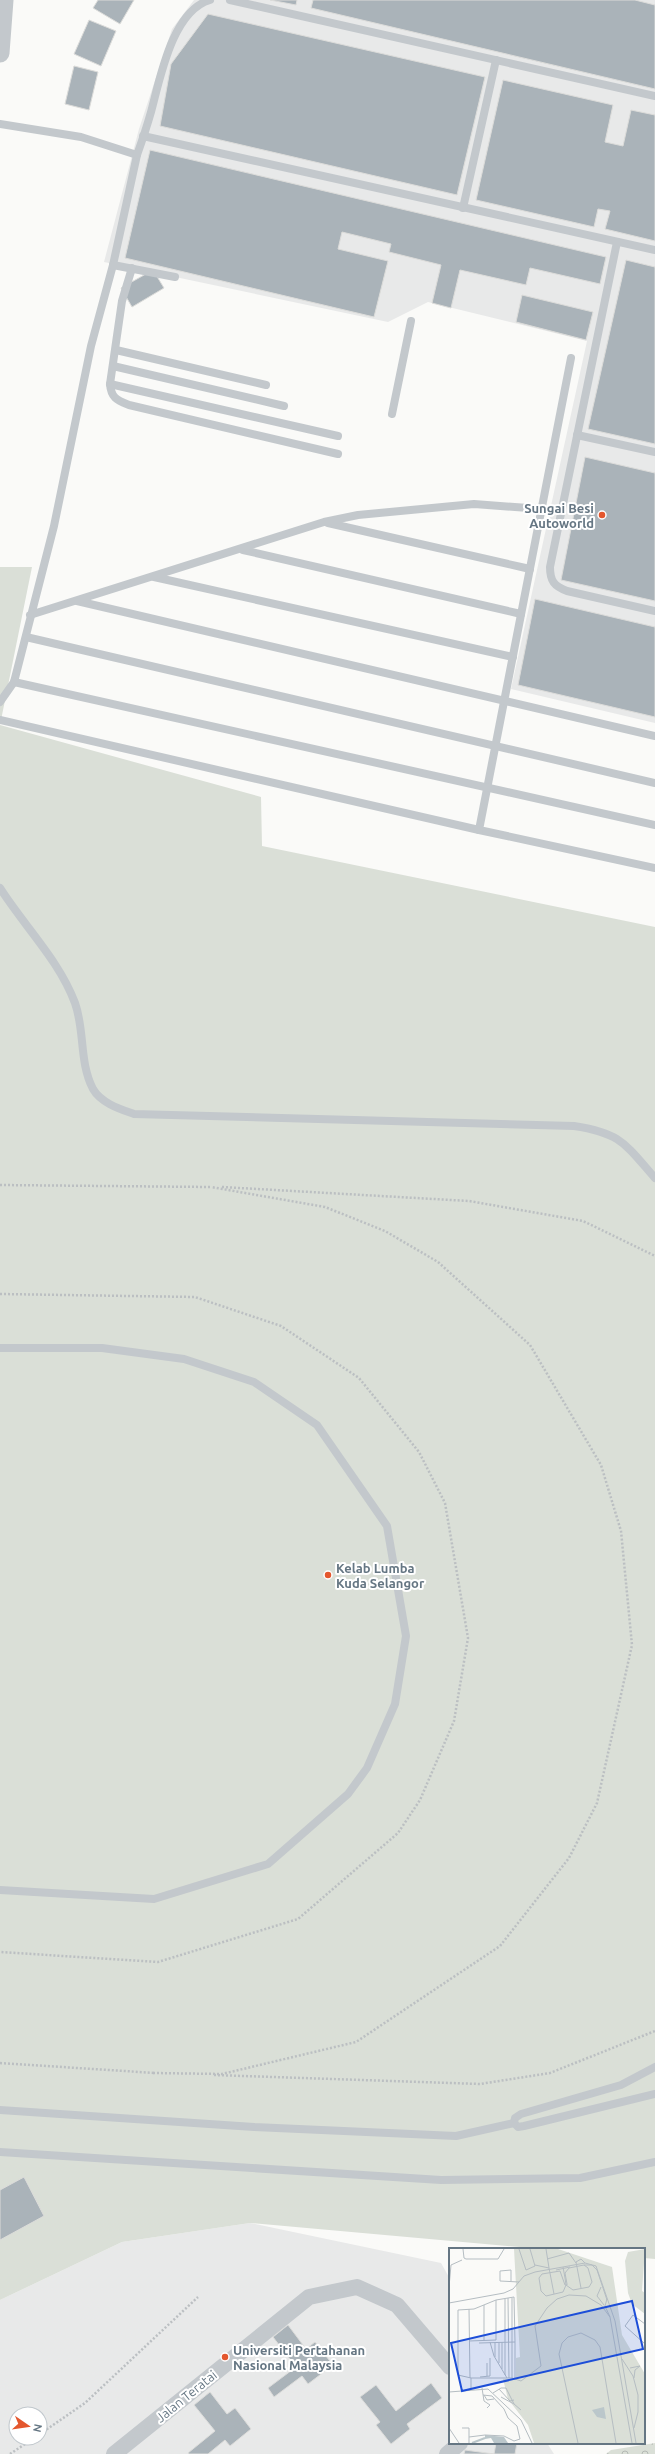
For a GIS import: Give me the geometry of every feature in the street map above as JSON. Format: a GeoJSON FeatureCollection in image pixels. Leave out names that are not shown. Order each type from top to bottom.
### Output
{"type":"FeatureCollection","features":[{"type":"Feature","properties":{"kind":"street"},"geometry":{"type":"LineString","coordinates":[[0,53],[3,3]]}},
{"type":"Feature","properties":{"kind":"street","name":"Jalan Teratai"},"geometry":{"type":"LineString","coordinates":[[114,2454],[309,2297],[357,2287],[397,2305],[449,2366]]}},
{"type":"Feature","properties":{"kind":"street"},"geometry":{"type":"LineString","coordinates":[[447,2454],[459,2444]]}},
{"type":"Feature","properties":{"kind":"lane"},"geometry":{"type":"LineString","coordinates":[[0,702],[14,682],[26,637],[30,615],[54,526],[91,346],[113,265],[137,155],[168,49],[189,13],[203,2],[210,0]]}},
{"type":"Feature","properties":{"kind":"lane"},"geometry":{"type":"LineString","coordinates":[[230,0],[655,96]]}},
{"type":"Feature","properties":{"kind":"lane"},"geometry":{"type":"LineString","coordinates":[[463,208],[496,60]]}},
{"type":"Feature","properties":{"kind":"lane"},"geometry":{"type":"LineString","coordinates":[[0,124],[81,137],[137,155]]}},
{"type":"Feature","properties":{"kind":"lane"},"geometry":{"type":"LineString","coordinates":[[143,136],[655,250]]}},
{"type":"Feature","properties":{"kind":"lane"},"geometry":{"type":"LineString","coordinates":[[617,242],[550,567],[550,577],[556,587],[567,591],[655,611]]}},
{"type":"Feature","properties":{"kind":"lane"},"geometry":{"type":"LineString","coordinates":[[113,265],[175,277]]}},
{"type":"Feature","properties":{"kind":"lane"},"geometry":{"type":"LineString","coordinates":[[132,268],[122,301],[110,384],[111,393],[115,399],[129,405],[338,454]]}},
{"type":"Feature","properties":{"kind":"lane"},"geometry":{"type":"LineString","coordinates":[[392,414],[411,321]]}},
{"type":"Feature","properties":{"kind":"lane"},"geometry":{"type":"LineString","coordinates":[[116,350],[266,385]]}},
{"type":"Feature","properties":{"kind":"lane"},"geometry":{"type":"LineString","coordinates":[[479,830],[572,358]]}},
{"type":"Feature","properties":{"kind":"lane"},"geometry":{"type":"LineString","coordinates":[[113,366],[284,406]]}},
{"type":"Feature","properties":{"kind":"lane"},"geometry":{"type":"LineString","coordinates":[[110,384],[338,436]]}},
{"type":"Feature","properties":{"kind":"lane"},"geometry":{"type":"LineString","coordinates":[[578,435],[655,452]]}},
{"type":"Feature","properties":{"kind":"lane"},"geometry":{"type":"LineString","coordinates":[[30,615],[243,550],[324,522],[358,515],[474,504],[542,509]]}},
{"type":"Feature","properties":{"kind":"lane"},"geometry":{"type":"LineString","coordinates":[[324,522],[530,569]]}},
{"type":"Feature","properties":{"kind":"lane"},"geometry":{"type":"LineString","coordinates":[[243,550],[521,614]]}},
{"type":"Feature","properties":{"kind":"lane"},"geometry":{"type":"LineString","coordinates":[[154,577],[513,657]]}},
{"type":"Feature","properties":{"kind":"lane"},"geometry":{"type":"LineString","coordinates":[[77,601],[655,736]]}},
{"type":"Feature","properties":{"kind":"lane"},"geometry":{"type":"LineString","coordinates":[[26,637],[495,748],[655,783]]}},
{"type":"Feature","properties":{"kind":"lane"},"geometry":{"type":"LineString","coordinates":[[14,682],[487,786],[655,825]]}},
{"type":"Feature","properties":{"kind":"lane"},"geometry":{"type":"LineString","coordinates":[[0,720],[479,830],[655,868]]}},
{"type":"Feature","properties":{"kind":"lane"},"geometry":{"type":"LineString","coordinates":[[0,888],[56,967],[74,1003],[80,1023],[85,1070],[94,1091],[116,1108],[134,1114],[574,1126],[597,1130],[614,1136],[627,1146],[655,1178]]}},
{"type":"Feature","properties":{"kind":"lane"},"geometry":{"type":"LineString","coordinates":[[0,1348],[102,1348],[184,1359],[254,1382],[317,1425],[387,1526],[406,1636],[395,1704],[367,1768],[348,1794],[268,1864],[154,1899],[0,1890]]}},
{"type":"Feature","properties":{"kind":"lane"},"geometry":{"type":"LineString","coordinates":[[514,2123],[515,2118],[520,2114],[621,2085],[655,2067]]}},
{"type":"Feature","properties":{"kind":"lane"},"geometry":{"type":"LineString","coordinates":[[514,2123],[518,2127],[524,2126],[655,2094]]}},
{"type":"Feature","properties":{"kind":"lane"},"geometry":{"type":"LineString","coordinates":[[0,2110],[254,2128],[456,2136],[514,2123]]}},
{"type":"Feature","properties":{"kind":"lane"},"geometry":{"type":"LineString","coordinates":[[0,2152],[441,2180],[580,2178],[655,2162]]}},
{"type":"Feature","properties":{"kind":"path"},"geometry":{"type":"LineString","coordinates":[[0,1185],[211,1187],[469,1201],[583,1221],[655,1256]]}},
{"type":"Feature","properties":{"kind":"path"},"geometry":{"type":"LineString","coordinates":[[154,2073],[222,2074],[356,2042],[500,1946],[569,1858],[597,1803],[632,1645],[621,1531],[601,1465],[530,1345],[438,1262],[385,1231],[325,1207],[211,1187]]}},
{"type":"Feature","properties":{"kind":"path"},"geometry":{"type":"LineString","coordinates":[[0,1294],[195,1297],[281,1326],[359,1378],[419,1452],[445,1503],[468,1638],[454,1721],[420,1800],[398,1833],[298,1919],[158,1962],[0,1952]]}},
{"type":"Feature","properties":{"kind":"path"},"geometry":{"type":"LineString","coordinates":[[0,2063],[154,2073],[480,2084],[550,2073],[655,2031]]}},
{"type":"Feature","properties":{"kind":"path"},"geometry":{"type":"LineString","coordinates":[[48,2428],[85,2403],[198,2297]]}},
{"type":"Feature","properties":{"kind":"path"},"geometry":{"type":"LineString","coordinates":[[10,2454],[22,2446]]}},
{"type":"Feature","properties":{"kind":"shaded area","name":"Sungai Besi Autoworld"},"geometry":{"type":"Polygon","coordinates":[[[194,0],[655,0],[655,723],[511,689],[587,341],[428,302],[388,322],[104,262],[139,129],[172,29],[194,0]]]}},
{"type":"Feature","properties":{"kind":"shaded area","name":"Universiti Pertahanan Nasional Malaysia"},"geometry":{"type":"Polygon","coordinates":[[[250,2223],[441,2263],[449,2277],[449,2444],[548,2444],[554,2454],[0,2454],[0,2300],[122,2242],[250,2223]]]}},
{"type":"Feature","properties":{"kind":"green space"},"geometry":{"type":"Polygon","coordinates":[[[0,567],[32,567],[0,725],[0,567]]]}},
{"type":"Feature","properties":{"kind":"green space","name":"Kelab Lumba Kuda Selangor"},"geometry":{"type":"Polygon","coordinates":[[[0,725],[261,797],[262,846],[655,927],[655,2259],[645,2258],[645,2248],[531,2248],[250,2223],[122,2242],[0,2300],[0,725]]]}},
{"type":"Feature","properties":{"kind":"green space"},"geometry":{"type":"Polygon","coordinates":[[[655,2443],[655,2454],[606,2454],[611,2450],[655,2443]]]}},
{"type":"Feature","properties":{"kind":"building"},"geometry":{"type":"Polygon","coordinates":[[[98,0],[134,0],[120,24],[93,8],[98,0]]]}},
{"type":"Feature","properties":{"kind":"building"},"geometry":{"type":"Polygon","coordinates":[[[270,0],[297,0],[296,5],[270,0]]]}},
{"type":"Feature","properties":{"kind":"building"},"geometry":{"type":"Polygon","coordinates":[[[313,0],[635,0],[655,5],[655,89],[311,8],[313,0]]]}},
{"type":"Feature","properties":{"kind":"building"},"geometry":{"type":"Polygon","coordinates":[[[208,14],[485,77],[457,195],[160,126],[171,64],[208,14]]]}},
{"type":"Feature","properties":{"kind":"building"},"geometry":{"type":"Polygon","coordinates":[[[89,20],[116,31],[101,66],[74,54],[89,20]]]}},
{"type":"Feature","properties":{"kind":"building"},"geometry":{"type":"Polygon","coordinates":[[[74,66],[98,72],[89,110],[65,104],[74,66]]]}},
{"type":"Feature","properties":{"kind":"building"},"geometry":{"type":"Polygon","coordinates":[[[503,80],[613,105],[605,142],[623,146],[631,110],[655,115],[655,241],[605,229],[610,211],[598,209],[594,227],[476,200],[503,80]]]}},
{"type":"Feature","properties":{"kind":"building"},"geometry":{"type":"Polygon","coordinates":[[[150,150],[606,257],[600,284],[530,268],[526,285],[460,270],[451,308],[432,303],[441,265],[389,252],[391,244],[342,232],[338,249],[388,261],[374,317],[125,258],[150,150]]]}},
{"type":"Feature","properties":{"kind":"building"},"geometry":{"type":"Polygon","coordinates":[[[626,260],[655,267],[655,444],[588,429],[626,260]]]}},
{"type":"Feature","properties":{"kind":"building"},"geometry":{"type":"Polygon","coordinates":[[[153,270],[164,288],[132,307],[121,288],[153,270]]]}},
{"type":"Feature","properties":{"kind":"building"},"geometry":{"type":"Polygon","coordinates":[[[522,295],[593,312],[586,340],[516,322],[522,295]]]}},
{"type":"Feature","properties":{"kind":"building"},"geometry":{"type":"Polygon","coordinates":[[[585,457],[655,473],[655,601],[561,580],[585,457]]]}},
{"type":"Feature","properties":{"kind":"building"},"geometry":{"type":"Polygon","coordinates":[[[535,599],[655,627],[655,717],[518,685],[535,599]]]}},
{"type":"Feature","properties":{"kind":"building"},"geometry":{"type":"Polygon","coordinates":[[[24,2177],[44,2216],[0,2240],[0,2190],[24,2177]]]}},
{"type":"Feature","properties":{"kind":"building"},"geometry":{"type":"Polygon","coordinates":[[[288,2325],[306,2349],[315,2342],[333,2365],[308,2384],[302,2376],[274,2397],[268,2388],[296,2367],[273,2337],[288,2325]]]}},
{"type":"Feature","properties":{"kind":"building"},"geometry":{"type":"Polygon","coordinates":[[[431,2383],[442,2398],[407,2424],[410,2429],[391,2444],[376,2425],[380,2422],[360,2397],[376,2385],[396,2411],[431,2383]]]}},
{"type":"Feature","properties":{"kind":"building"},"geometry":{"type":"Polygon","coordinates":[[[210,2392],[227,2414],[235,2408],[251,2429],[230,2446],[225,2440],[208,2454],[189,2454],[188,2453],[215,2431],[194,2405],[210,2392]]]}},
{"type":"Feature","properties":{"kind":"building"},"geometry":{"type":"Polygon","coordinates":[[[496,2444],[517,2444],[515,2454],[494,2454],[496,2444]]]}},
{"type":"Feature","properties":{"kind":"building"},"geometry":{"type":"Polygon","coordinates":[[[465,2450],[494,2454],[464,2454],[465,2450]]]}},
{"type":"Feature","properties":{"kind":"place","name":"Sungai Besi Autoworld"},"geometry":{"type":"Point","coordinates":[602,515]}},
{"type":"Feature","properties":{"kind":"place","name":"Kelab Lumba Kuda Selangor"},"geometry":{"type":"Point","coordinates":[328,1575]}},
{"type":"Feature","properties":{"kind":"place","name":"Universiti Pertahanan Nasional Malaysia"},"geometry":{"type":"Point","coordinates":[225,2357]}}]}
